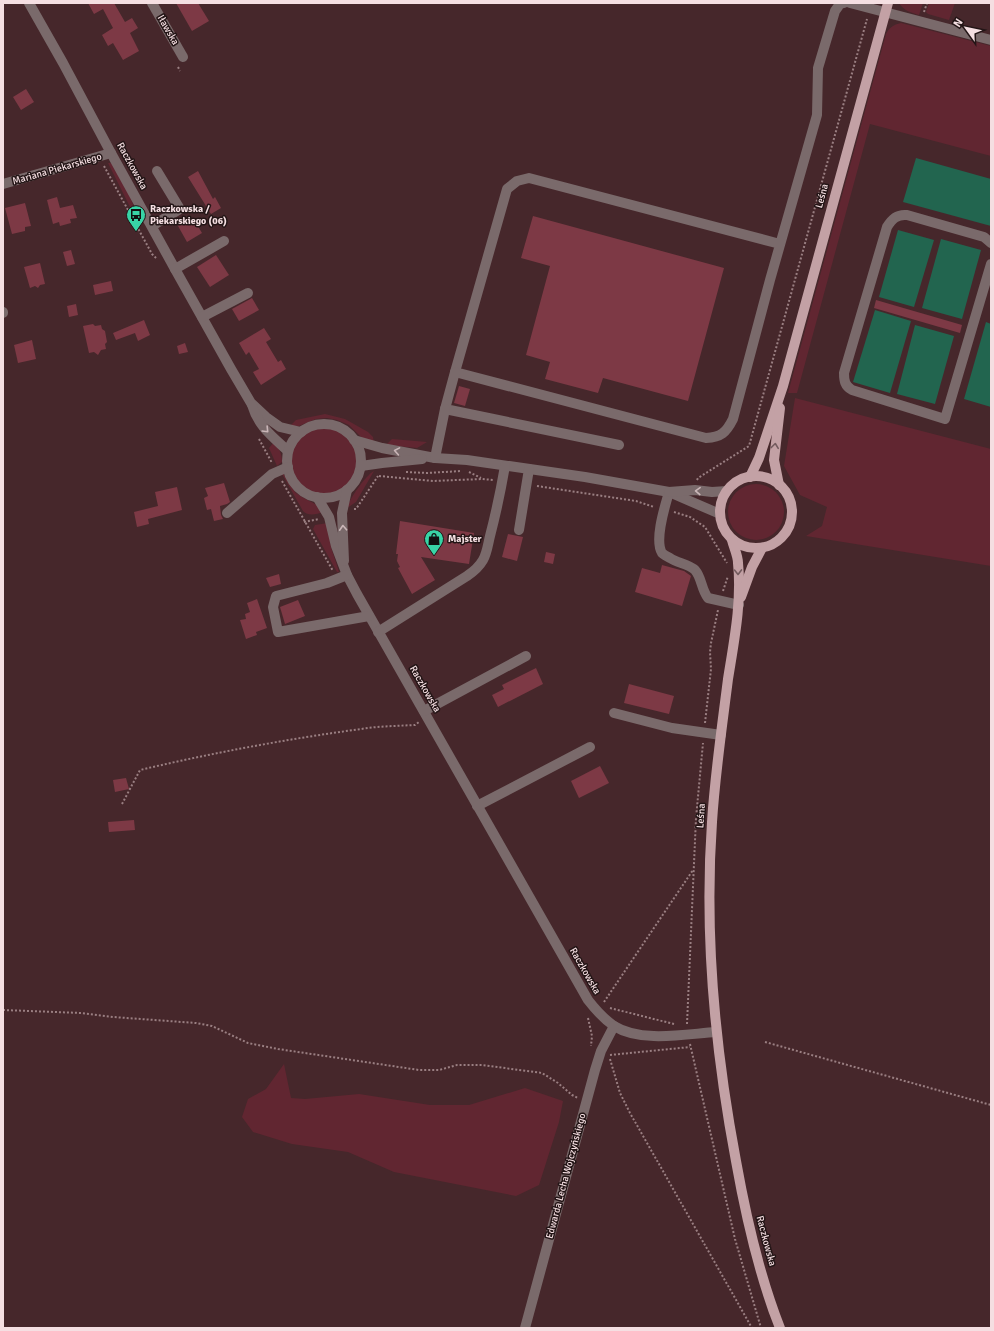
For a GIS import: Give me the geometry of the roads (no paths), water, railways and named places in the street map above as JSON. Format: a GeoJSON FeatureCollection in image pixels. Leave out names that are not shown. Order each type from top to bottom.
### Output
{"type":"FeatureCollection","features":[{"type":"Feature","properties":{"kind":"main road","name":"Leśna"},"geometry":{"type":"LineString","coordinates":[[750,477],[759,458],[782,386],[887,6]]}},
{"type":"Feature","properties":{"kind":"main road","name":"Leśna"},"geometry":{"type":"LineString","coordinates":[[779,485],[774,460],[782,386]]}},
{"type":"Feature","properties":{"kind":"main road"},"geometry":{"type":"LineString","coordinates":[[750,477],[765,478],[779,485],[785,490],[791,506],[791,522],[788,530],[780,539],[770,546],[762,548],[746,547],[732,540],[723,528],[720,514],[720,506],[727,491],[737,482],[750,477]]}},
{"type":"Feature","properties":{"kind":"main road","name":"Leśna"},"geometry":{"type":"LineString","coordinates":[[716,1032],[713,1000],[710,920],[710,871],[712,822],[721,735],[739,604],[738,562],[732,540]]}},
{"type":"Feature","properties":{"kind":"main road","name":"Leśna"},"geometry":{"type":"LineString","coordinates":[[739,604],[752,566],[762,548]]}},
{"type":"Feature","properties":{"kind":"main road","name":"Raczkowska"},"geometry":{"type":"LineString","coordinates":[[716,1032],[728,1119],[741,1189],[755,1248],[774,1313],[780,1328]]}},
{"type":"Feature","properties":{"kind":"street","name":"Raczkowska"},"geometry":{"type":"LineString","coordinates":[[29,3],[175,269],[251,403],[254,414],[261,425],[288,451]]}},
{"type":"Feature","properties":{"kind":"street","name":"Iławska"},"geometry":{"type":"LineString","coordinates":[[152,3],[183,57]]}},
{"type":"Feature","properties":{"kind":"street"},"geometry":{"type":"LineString","coordinates":[[455,372],[706,438],[715,437],[728,429],[733,419],[780,244],[817,115],[818,68],[835,11],[840,4],[844,3]]}},
{"type":"Feature","properties":{"kind":"street"},"geometry":{"type":"LineString","coordinates":[[850,3],[870,8],[887,6],[991,40]]}},
{"type":"Feature","properties":{"kind":"street","name":"Mariana Piekarskiego"},"geometry":{"type":"LineString","coordinates":[[3,184],[111,153]]}},
{"type":"Feature","properties":{"kind":"street"},"geometry":{"type":"LineString","coordinates":[[152,226],[180,209],[157,171]]}},
{"type":"Feature","properties":{"kind":"street"},"geometry":{"type":"LineString","coordinates":[[435,458],[455,372],[507,189],[517,181],[528,178],[780,244]]}},
{"type":"Feature","properties":{"kind":"street"},"geometry":{"type":"LineString","coordinates":[[991,243],[984,237],[907,215],[901,215],[890,221],[844,373],[845,384],[852,390],[945,419],[988,290],[991,264]]}},
{"type":"Feature","properties":{"kind":"street"},"geometry":{"type":"LineString","coordinates":[[175,269],[224,241]]}},
{"type":"Feature","properties":{"kind":"street"},"geometry":{"type":"LineString","coordinates":[[202,317],[248,293]]}},
{"type":"Feature","properties":{"kind":"street","name":"Raczkowska"},"geometry":{"type":"LineString","coordinates":[[251,403],[266,417],[280,427],[301,432]]}},
{"type":"Feature","properties":{"kind":"street"},"geometry":{"type":"LineString","coordinates":[[445,410],[619,445]]}},
{"type":"Feature","properties":{"kind":"street"},"geometry":{"type":"LineString","coordinates":[[322,424],[333,425],[343,429],[354,440],[358,445],[361,456],[361,466],[358,477],[352,486],[347,490],[334,498],[323,498],[312,496],[302,491],[294,483],[289,473],[287,462],[288,451],[294,440],[301,432],[311,426],[322,424]]}},
{"type":"Feature","properties":{"kind":"street"},"geometry":{"type":"LineString","coordinates":[[354,440],[382,448],[435,458],[467,460],[585,477],[669,492],[720,514]]}},
{"type":"Feature","properties":{"kind":"street"},"geometry":{"type":"LineString","coordinates":[[361,466],[435,458]]}},
{"type":"Feature","properties":{"kind":"street"},"geometry":{"type":"LineString","coordinates":[[378,632],[468,576],[482,563],[505,466]]}},
{"type":"Feature","properties":{"kind":"street"},"geometry":{"type":"LineString","coordinates":[[227,513],[272,474],[288,467]]}},
{"type":"Feature","properties":{"kind":"street"},"geometry":{"type":"LineString","coordinates":[[519,530],[529,469]]}},
{"type":"Feature","properties":{"kind":"street","name":"Raczkowska"},"geometry":{"type":"LineString","coordinates":[[346,570],[342,513],[347,490]]}},
{"type":"Feature","properties":{"kind":"street"},"geometry":{"type":"LineString","coordinates":[[669,492],[695,490],[712,492],[727,491]]}},
{"type":"Feature","properties":{"kind":"street"},"geometry":{"type":"LineString","coordinates":[[669,492],[660,532],[659,544],[662,553],[669,558],[693,569],[699,576],[705,594],[708,598],[739,604]]}},
{"type":"Feature","properties":{"kind":"street","name":"Raczkowska"},"geometry":{"type":"LineString","coordinates":[[317,497],[329,517],[336,546],[346,570],[421,717],[478,806],[588,1000],[596,1010],[614,1026],[635,1034],[654,1037],[716,1032]]}},
{"type":"Feature","properties":{"kind":"street"},"geometry":{"type":"LineString","coordinates":[[346,570],[337,579],[327,583],[276,596],[273,607],[278,632],[369,616]]}},
{"type":"Feature","properties":{"kind":"street"},"geometry":{"type":"LineString","coordinates":[[421,717],[526,656]]}},
{"type":"Feature","properties":{"kind":"street"},"geometry":{"type":"LineString","coordinates":[[614,713],[672,728],[721,735]]}},
{"type":"Feature","properties":{"kind":"street"},"geometry":{"type":"LineString","coordinates":[[478,806],[590,747]]}},
{"type":"Feature","properties":{"kind":"street","name":"Edwarda Lecha Wojczyńskiego"},"geometry":{"type":"LineString","coordinates":[[525,1328],[586,1101],[614,1026]]}},
{"type":"Feature","properties":{"kind":"place","name":"Raczkowska / Piekarskiego (06)"},"geometry":{"type":"Point","coordinates":[136,232]}},
{"type":"Feature","properties":{"kind":"place","name":"Majster"},"geometry":{"type":"Point","coordinates":[434,556]}}]}
